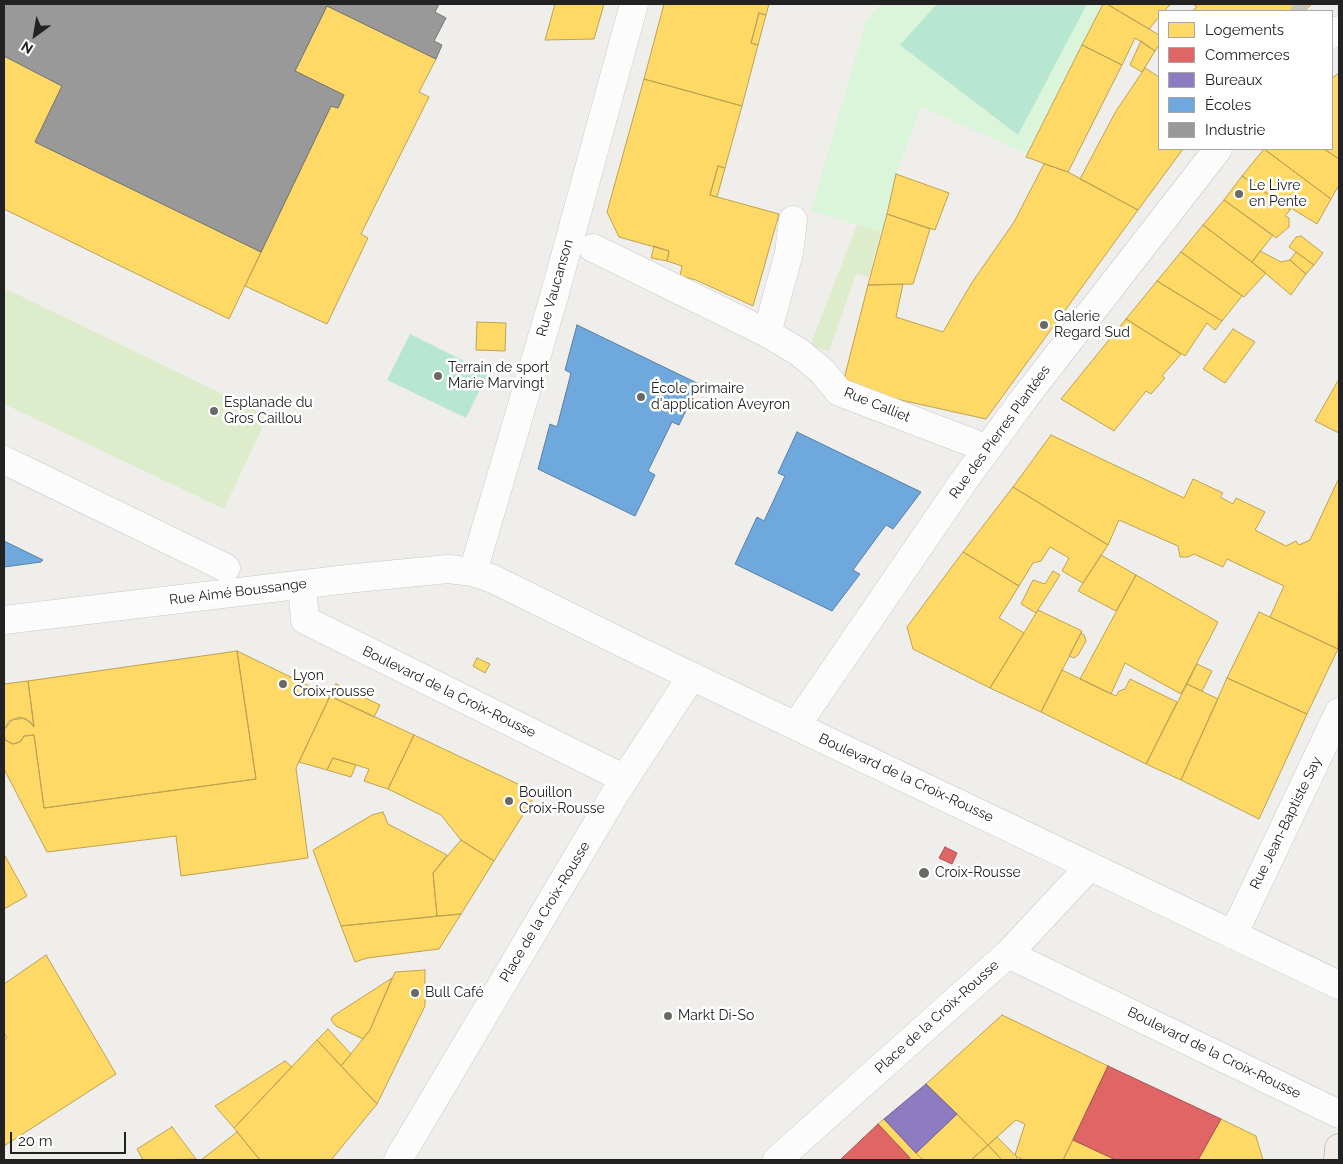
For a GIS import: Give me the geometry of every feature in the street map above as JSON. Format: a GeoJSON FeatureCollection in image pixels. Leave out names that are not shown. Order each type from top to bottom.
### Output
{"type":"FeatureCollection","features":[{"type":"Feature","properties":{"kind":"main road"},"geometry":{"type":"LineString","coordinates":[[1338,1160],[1339,1148]]}},
{"type":"Feature","properties":{"kind":"street","name":"Rue Vaucanson"},"geometry":{"type":"LineString","coordinates":[[473,572],[555,293],[634,4]]}},
{"type":"Feature","properties":{"kind":"street","name":"Rue des Pierres Plantées"},"geometry":{"type":"LineString","coordinates":[[796,726],[963,482],[1074,334],[1217,150]]}},
{"type":"Feature","properties":{"kind":"street"},"geometry":{"type":"LineString","coordinates":[[767,333],[789,254],[794,220]]}},
{"type":"Feature","properties":{"kind":"street","name":"Rue Calliet"},"geometry":{"type":"LineString","coordinates":[[593,248],[767,333],[799,352],[823,372],[839,392],[973,443]]}},
{"type":"Feature","properties":{"kind":"street"},"geometry":{"type":"LineString","coordinates":[[4,460],[226,568]]}},
{"type":"Feature","properties":{"kind":"street","name":"Rue Aimé Boussange"},"geometry":{"type":"LineString","coordinates":[[4,620],[448,568],[473,572]]}},
{"type":"Feature","properties":{"kind":"street","name":"Boulevard de la Croix-Rousse"},"geometry":{"type":"LineString","coordinates":[[473,572],[493,579],[1339,985]]}},
{"type":"Feature","properties":{"kind":"street","name":"Boulevard de la Croix-Rousse"},"geometry":{"type":"LineString","coordinates":[[302,584],[305,620],[625,779]]}},
{"type":"Feature","properties":{"kind":"street","name":"Place de la Croix-Rousse"},"geometry":{"type":"LineString","coordinates":[[407,1157],[625,779],[692,676]]}},
{"type":"Feature","properties":{"kind":"street","name":"Rue Jean-Baptiste Say"},"geometry":{"type":"LineString","coordinates":[[1233,934],[1339,712]]}},
{"type":"Feature","properties":{"kind":"street","name":"Place de la Croix-Rousse"},"geometry":{"type":"LineString","coordinates":[[777,1160],[1008,954],[1090,866]]}},
{"type":"Feature","properties":{"kind":"street","name":"Boulevard de la Croix-Rousse"},"geometry":{"type":"LineString","coordinates":[[1008,954],[1339,1114]]}},
{"type":"Feature","properties":{"kind":"green space"},"geometry":{"type":"Polygon","coordinates":[[[880,4],[1103,4],[1027,154],[921,107],[896,174],[882,232],[811,211],[866,21],[880,4]]]}},
{"type":"Feature","properties":{"kind":"green space"},"geometry":{"type":"Polygon","coordinates":[[[937,4],[1087,4],[1018,135],[900,45],[937,4]]]}},
{"type":"Feature","properties":{"kind":"green space"},"geometry":{"type":"Polygon","coordinates":[[[905,101],[895,174],[869,277],[856,274],[829,351],[810,346],[905,101]]]}},
{"type":"Feature","properties":{"kind":"green space"},"geometry":{"type":"Polygon","coordinates":[[[4,288],[268,416],[224,509],[4,404],[4,288]]]}},
{"type":"Feature","properties":{"kind":"green space","name":"Terrain de sport Marie Marvingt"},"geometry":{"type":"Polygon","coordinates":[[[410,334],[488,373],[466,418],[387,380],[410,334]]]}},
{"type":"Feature","properties":{"kind":"building: Logements"},"geometry":{"type":"Polygon","coordinates":[[[555,4],[604,4],[594,39],[545,40],[555,4]]]}},
{"type":"Feature","properties":{"kind":"building: Logements"},"geometry":{"type":"Polygon","coordinates":[[[664,4],[769,4],[766,15],[759,13],[751,43],[758,45],[742,106],[644,79],[664,4]]]}},
{"type":"Feature","properties":{"kind":"building: Logements"},"geometry":{"type":"Polygon","coordinates":[[[1103,4],[1107,4],[1158,34],[1158,46],[1155,51],[1135,38],[1122,65],[1082,45],[1103,4]]]}},
{"type":"Feature","properties":{"kind":"building: Logements"},"geometry":{"type":"Polygon","coordinates":[[[1107,4],[1171,4],[1165,10],[1158,10],[1158,18],[1149,29],[1107,4]]]}},
{"type":"Feature","properties":{"kind":"building: Logements"},"geometry":{"type":"Polygon","coordinates":[[[1193,4],[1312,4],[1305,10],[1193,10],[1197,7],[1193,4]]]}},
{"type":"Feature","properties":{"kind":"building: Logements"},"geometry":{"type":"Polygon","coordinates":[[[327,6],[436,59],[419,92],[429,97],[361,234],[368,238],[327,324],[245,286],[331,106],[338,108],[344,95],[295,71],[327,6]]]}},
{"type":"Feature","properties":{"kind":"building: Logements"},"geometry":{"type":"Polygon","coordinates":[[[759,13],[766,15],[758,45],[751,43],[759,13]]]}},
{"type":"Feature","properties":{"kind":"building: Logements"},"geometry":{"type":"Polygon","coordinates":[[[1141,41],[1155,51],[1142,72],[1130,65],[1141,41]]]}},
{"type":"Feature","properties":{"kind":"building: Logements"},"geometry":{"type":"Polygon","coordinates":[[[1082,45],[1122,65],[1068,172],[1026,157],[1082,45]]]}},
{"type":"Feature","properties":{"kind":"building: Logements"},"geometry":{"type":"Polygon","coordinates":[[[4,56],[62,86],[35,142],[261,252],[229,319],[4,209],[4,56]]]}},
{"type":"Feature","properties":{"kind":"building: Logements"},"geometry":{"type":"Polygon","coordinates":[[[1145,68],[1158,76],[1158,150],[1182,150],[1138,210],[1080,179],[1116,111],[1145,68]]]}},
{"type":"Feature","properties":{"kind":"building: Logements"},"geometry":{"type":"Polygon","coordinates":[[[1339,73],[1339,159],[1326,150],[1333,150],[1333,77],[1339,73]]]}},
{"type":"Feature","properties":{"kind":"building: Logements"},"geometry":{"type":"Polygon","coordinates":[[[644,79],[742,106],[725,168],[718,166],[710,195],[779,214],[753,306],[696,280],[680,276],[682,266],[667,261],[669,251],[619,237],[607,212],[644,79]]]}},
{"type":"Feature","properties":{"kind":"building: Logements"},"geometry":{"type":"Polygon","coordinates":[[[1263,150],[1265,150],[1331,199],[1317,224],[1291,208],[1290,210],[1242,176],[1263,150]]]}},
{"type":"Feature","properties":{"kind":"building: Logements"},"geometry":{"type":"Polygon","coordinates":[[[1265,150],[1326,150],[1339,159],[1339,185],[1331,199],[1265,150]]]}},
{"type":"Feature","properties":{"kind":"building: Logements"},"geometry":{"type":"Polygon","coordinates":[[[1044,164],[1068,172],[1138,210],[986,419],[842,387],[868,285],[903,284],[896,317],[943,332],[971,284],[1014,222],[1044,164]]]}},
{"type":"Feature","properties":{"kind":"building: Logements"},"geometry":{"type":"Polygon","coordinates":[[[718,166],[725,168],[717,197],[710,195],[718,166]]]}},
{"type":"Feature","properties":{"kind":"building: Logements"},"geometry":{"type":"Polygon","coordinates":[[[896,174],[949,193],[935,230],[887,214],[896,174]]]}},
{"type":"Feature","properties":{"kind":"building: Logements"},"geometry":{"type":"Polygon","coordinates":[[[1242,176],[1290,210],[1285,216],[1289,218],[1289,227],[1276,238],[1224,200],[1242,176]]]}},
{"type":"Feature","properties":{"kind":"building: Logements"},"geometry":{"type":"Polygon","coordinates":[[[1224,200],[1273,235],[1252,262],[1203,225],[1224,200]]]}},
{"type":"Feature","properties":{"kind":"building: Logements"},"geometry":{"type":"Polygon","coordinates":[[[887,214],[930,229],[913,284],[868,285],[887,214]]]}},
{"type":"Feature","properties":{"kind":"building: Logements"},"geometry":{"type":"Polygon","coordinates":[[[1203,225],[1266,273],[1244,297],[1181,252],[1203,225]]]}},
{"type":"Feature","properties":{"kind":"building: Logements"},"geometry":{"type":"Polygon","coordinates":[[[1301,236],[1323,253],[1314,265],[1289,247],[1296,237],[1301,236]]]}},
{"type":"Feature","properties":{"kind":"building: Logements"},"geometry":{"type":"Polygon","coordinates":[[[654,246],[669,251],[667,261],[651,258],[654,246]]]}},
{"type":"Feature","properties":{"kind":"building: Logements"},"geometry":{"type":"Polygon","coordinates":[[[1260,251],[1281,262],[1290,260],[1306,274],[1291,295],[1252,262],[1260,251]]]}},
{"type":"Feature","properties":{"kind":"building: Logements"},"geometry":{"type":"Polygon","coordinates":[[[1181,252],[1242,296],[1222,321],[1157,281],[1181,252]]]}},
{"type":"Feature","properties":{"kind":"building: Logements"},"geometry":{"type":"Polygon","coordinates":[[[1296,252],[1314,265],[1306,274],[1290,260],[1296,252]]]}},
{"type":"Feature","properties":{"kind":"building: Logements"},"geometry":{"type":"Polygon","coordinates":[[[1157,281],[1222,321],[1215,330],[1207,323],[1185,356],[1126,319],[1157,281]]]}},
{"type":"Feature","properties":{"kind":"building: Logements"},"geometry":{"type":"Polygon","coordinates":[[[1126,319],[1181,354],[1162,376],[1165,378],[1151,394],[1146,391],[1114,431],[1061,399],[1126,319]]]}},
{"type":"Feature","properties":{"kind":"building: Logements"},"geometry":{"type":"Polygon","coordinates":[[[477,322],[506,323],[505,351],[476,350],[477,322]]]}},
{"type":"Feature","properties":{"kind":"building: Logements"},"geometry":{"type":"Polygon","coordinates":[[[1233,329],[1255,342],[1225,383],[1203,369],[1233,329]]]}},
{"type":"Feature","properties":{"kind":"building: Logements"},"geometry":{"type":"Polygon","coordinates":[[[1339,379],[1339,433],[1315,421],[1339,379]]]}},
{"type":"Feature","properties":{"kind":"building: Logements"},"geometry":{"type":"Polygon","coordinates":[[[1051,435],[1184,498],[1193,479],[1223,493],[1220,497],[1233,504],[1236,498],[1265,512],[1255,530],[1286,546],[1296,541],[1299,545],[1310,540],[1339,478],[1338,649],[1270,617],[1284,586],[1227,559],[1223,567],[1194,554],[1188,557],[1180,557],[1178,546],[1119,520],[1108,545],[1013,487],[1051,435]]]}},
{"type":"Feature","properties":{"kind":"building: Logements"},"geometry":{"type":"Polygon","coordinates":[[[1013,487],[1108,545],[1083,583],[1062,571],[1069,558],[1050,547],[1041,561],[1033,563],[1019,586],[963,552],[1013,487]]]}},
{"type":"Feature","properties":{"kind":"building: Logements"},"geometry":{"type":"Polygon","coordinates":[[[963,552],[1019,586],[999,618],[1024,633],[990,688],[913,649],[907,627],[963,552]]]}},
{"type":"Feature","properties":{"kind":"building: Logements"},"geometry":{"type":"Polygon","coordinates":[[[1101,555],[1136,575],[1116,611],[1078,591],[1101,555]]]}},
{"type":"Feature","properties":{"kind":"building: Logements"},"geometry":{"type":"Polygon","coordinates":[[[1053,571],[1060,575],[1036,613],[1021,604],[1033,580],[1045,584],[1053,571]]]}},
{"type":"Feature","properties":{"kind":"building: Logements"},"geometry":{"type":"Polygon","coordinates":[[[1136,575],[1218,622],[1181,694],[1125,663],[1111,694],[1080,679],[1136,575]]]}},
{"type":"Feature","properties":{"kind":"building: Logements"},"geometry":{"type":"Polygon","coordinates":[[[1038,610],[1082,631],[1041,712],[990,688],[1038,610]]]}},
{"type":"Feature","properties":{"kind":"building: Logements"},"geometry":{"type":"Polygon","coordinates":[[[1259,612],[1338,649],[1307,714],[1227,678],[1259,612]]]}},
{"type":"Feature","properties":{"kind":"building: Logements"},"geometry":{"type":"Polygon","coordinates":[[[1081,633],[1086,641],[1078,655],[1074,658],[1069,656],[1081,633]]]}},
{"type":"Feature","properties":{"kind":"building: Logements"},"geometry":{"type":"Polygon","coordinates":[[[237,651],[256,779],[44,808],[34,735],[24,736],[20,742],[13,744],[5,740],[4,730],[12,720],[25,718],[34,727],[28,681],[237,651]]]}},
{"type":"Feature","properties":{"kind":"building: Logements"},"geometry":{"type":"Polygon","coordinates":[[[237,651],[330,696],[296,768],[308,858],[181,876],[176,836],[47,852],[4,769],[4,737],[5,740],[13,744],[20,742],[24,736],[34,735],[44,808],[256,779],[237,651]]]}},
{"type":"Feature","properties":{"kind":"building: Logements"},"geometry":{"type":"Polygon","coordinates":[[[477,658],[490,664],[485,673],[473,666],[477,658]]]}},
{"type":"Feature","properties":{"kind":"building: Logements"},"geometry":{"type":"Polygon","coordinates":[[[1197,664],[1212,671],[1202,691],[1187,684],[1197,664]]]}},
{"type":"Feature","properties":{"kind":"building: Logements"},"geometry":{"type":"Polygon","coordinates":[[[1062,670],[1116,696],[1119,691],[1125,689],[1130,679],[1177,702],[1146,764],[1041,712],[1062,670]]]}},
{"type":"Feature","properties":{"kind":"building: Logements"},"geometry":{"type":"Polygon","coordinates":[[[1227,678],[1307,714],[1259,819],[1181,780],[1227,678]]]}},
{"type":"Feature","properties":{"kind":"building: Logements"},"geometry":{"type":"Polygon","coordinates":[[[28,681],[34,727],[31,722],[20,717],[9,721],[4,730],[4,684],[28,681]]]}},
{"type":"Feature","properties":{"kind":"building: Logements"},"geometry":{"type":"Polygon","coordinates":[[[336,684],[380,705],[374,717],[330,696],[336,684]]]}},
{"type":"Feature","properties":{"kind":"building: Logements"},"geometry":{"type":"Polygon","coordinates":[[[1187,684],[1218,699],[1181,780],[1146,764],[1187,684]]]}},
{"type":"Feature","properties":{"kind":"building: Logements"},"geometry":{"type":"Polygon","coordinates":[[[330,696],[414,735],[388,789],[364,781],[369,769],[333,758],[327,770],[299,762],[330,696]]]}},
{"type":"Feature","properties":{"kind":"building: Logements"},"geometry":{"type":"Polygon","coordinates":[[[414,735],[535,792],[536,794],[494,861],[461,840],[441,815],[388,789],[414,735]]]}},
{"type":"Feature","properties":{"kind":"building: Logements"},"geometry":{"type":"Polygon","coordinates":[[[333,758],[356,765],[351,777],[327,770],[333,758]]]}},
{"type":"Feature","properties":{"kind":"building: Logements"},"geometry":{"type":"Polygon","coordinates":[[[383,812],[388,824],[447,855],[433,873],[437,916],[341,926],[313,850],[372,815],[383,812]]]}},
{"type":"Feature","properties":{"kind":"building: Logements"},"geometry":{"type":"Polygon","coordinates":[[[461,840],[494,861],[461,914],[437,916],[433,873],[461,840]]]}},
{"type":"Feature","properties":{"kind":"building: Logements"},"geometry":{"type":"Polygon","coordinates":[[[4,854],[27,896],[4,909],[4,854]]]}},
{"type":"Feature","properties":{"kind":"building: Logements"},"geometry":{"type":"Polygon","coordinates":[[[461,914],[439,949],[367,958],[355,962],[341,926],[461,914]]]}},
{"type":"Feature","properties":{"kind":"building: Logements"},"geometry":{"type":"Polygon","coordinates":[[[46,955],[116,1074],[4,1146],[4,1040],[7,1038],[4,1033],[4,984],[46,955]]]}},
{"type":"Feature","properties":{"kind":"building: Logements"},"geometry":{"type":"Polygon","coordinates":[[[425,970],[425,1006],[377,1104],[341,1066],[370,1030],[395,972],[425,970]]]}},
{"type":"Feature","properties":{"kind":"building: Logements"},"geometry":{"type":"Polygon","coordinates":[[[392,978],[370,1030],[363,1039],[336,1026],[331,1020],[333,1016],[392,978]]]}},
{"type":"Feature","properties":{"kind":"building: Logements"},"geometry":{"type":"Polygon","coordinates":[[[1002,1015],[1108,1066],[1063,1160],[1024,1160],[1017,1157],[1015,1155],[1025,1124],[1016,1120],[988,1145],[926,1084],[1002,1015]]]}},
{"type":"Feature","properties":{"kind":"building: Logements"},"geometry":{"type":"Polygon","coordinates":[[[328,1029],[351,1054],[341,1066],[317,1040],[328,1029]]]}},
{"type":"Feature","properties":{"kind":"building: Logements"},"geometry":{"type":"Polygon","coordinates":[[[317,1040],[377,1104],[331,1160],[260,1160],[234,1128],[317,1040]]]}},
{"type":"Feature","properties":{"kind":"building: Logements"},"geometry":{"type":"Polygon","coordinates":[[[285,1061],[292,1067],[234,1128],[215,1106],[285,1061]]]}},
{"type":"Feature","properties":{"kind":"building: Logements"},"geometry":{"type":"Polygon","coordinates":[[[957,1114],[988,1145],[971,1160],[923,1160],[916,1153],[957,1114]]]}},
{"type":"Feature","properties":{"kind":"building: Logements"},"geometry":{"type":"Polygon","coordinates":[[[884,1119],[923,1160],[907,1160],[910,1158],[878,1124],[884,1119]]]}},
{"type":"Feature","properties":{"kind":"building: Logements"},"geometry":{"type":"Polygon","coordinates":[[[1221,1119],[1256,1136],[1263,1160],[1198,1160],[1221,1119]]]}},
{"type":"Feature","properties":{"kind":"building: Logements"},"geometry":{"type":"Polygon","coordinates":[[[172,1127],[196,1159],[143,1160],[137,1149],[172,1127]]]}},
{"type":"Feature","properties":{"kind":"building: Logements"},"geometry":{"type":"Polygon","coordinates":[[[237,1132],[260,1160],[201,1160],[237,1132]]]}},
{"type":"Feature","properties":{"kind":"building: Logements"},"geometry":{"type":"Polygon","coordinates":[[[997,1137],[1017,1157],[1016,1160],[1002,1160],[988,1145],[997,1137]]]}},
{"type":"Feature","properties":{"kind":"building: Logements"},"geometry":{"type":"Polygon","coordinates":[[[1073,1140],[1116,1160],[1063,1160],[1073,1140]]]}},
{"type":"Feature","properties":{"kind":"building: Logements"},"geometry":{"type":"Polygon","coordinates":[[[988,1145],[1002,1160],[971,1160],[988,1145]]]}},
{"type":"Feature","properties":{"kind":"building: Commerces"},"geometry":{"type":"Polygon","coordinates":[[[945,847],[957,853],[952,864],[939,858],[945,847]]]}},
{"type":"Feature","properties":{"kind":"building: Commerces"},"geometry":{"type":"Polygon","coordinates":[[[1108,1066],[1221,1119],[1198,1160],[1116,1160],[1073,1140],[1108,1066]]]}},
{"type":"Feature","properties":{"kind":"building: Commerces"},"geometry":{"type":"Polygon","coordinates":[[[878,1124],[910,1158],[907,1160],[840,1160],[878,1124]]]}},
{"type":"Feature","properties":{"kind":"building: Bureaux"},"geometry":{"type":"Polygon","coordinates":[[[926,1084],[957,1114],[916,1153],[884,1119],[926,1084]]]}},
{"type":"Feature","properties":{"kind":"building: Écoles"},"geometry":{"type":"Polygon","coordinates":[[[577,325],[699,384],[679,425],[672,422],[648,471],[655,475],[635,516],[538,469],[550,424],[557,427],[571,373],[565,370],[577,325]]]}},
{"type":"Feature","properties":{"kind":"building: Écoles"},"geometry":{"type":"Polygon","coordinates":[[[797,432],[921,492],[893,529],[886,525],[853,570],[860,574],[832,611],[735,564],[757,517],[764,521],[785,476],[778,473],[797,432]]]}},
{"type":"Feature","properties":{"kind":"building: Écoles"},"geometry":{"type":"Polygon","coordinates":[[[4,541],[43,560],[41,562],[4,567],[4,541]]]}},
{"type":"Feature","properties":{"kind":"building: Industrie"},"geometry":{"type":"Polygon","coordinates":[[[4,4],[439,4],[435,12],[446,18],[434,41],[442,45],[436,59],[327,6],[295,71],[344,95],[338,108],[331,106],[261,252],[35,142],[62,86],[4,56],[4,4]]]}},
{"type":"Feature","properties":{"kind":"tunnel"},"geometry":{"type":"LineString","coordinates":[[1294,4],[1303,10]]}},
{"type":"Feature","properties":{"kind":"place","name":"Le Livre en Pente"},"geometry":{"type":"Point","coordinates":[1239,194]}},
{"type":"Feature","properties":{"kind":"place","name":"Galerie Regard Sud"},"geometry":{"type":"Point","coordinates":[1044,325]}},
{"type":"Feature","properties":{"kind":"place","name":"Terrain de sport Marie Marvingt"},"geometry":{"type":"Point","coordinates":[438,376]}},
{"type":"Feature","properties":{"kind":"place","name":"École primaire d'application Aveyron"},"geometry":{"type":"Point","coordinates":[641,397]}},
{"type":"Feature","properties":{"kind":"place","name":"Esplanade du Gros Caillou"},"geometry":{"type":"Point","coordinates":[214,411]}},
{"type":"Feature","properties":{"kind":"place","name":"Lyon Croix-rousse"},"geometry":{"type":"Point","coordinates":[283,684]}},
{"type":"Feature","properties":{"kind":"place","name":"Bouillon Croix-Rousse"},"geometry":{"type":"Point","coordinates":[509,801]}},
{"type":"Feature","properties":{"kind":"place","name":"Croix-Rousse"},"geometry":{"type":"Point","coordinates":[924,873]}},
{"type":"Feature","properties":{"kind":"place","name":"Bull Café"},"geometry":{"type":"Point","coordinates":[415,993]}},
{"type":"Feature","properties":{"kind":"place","name":"Markt Di-So"},"geometry":{"type":"Point","coordinates":[668,1016]}}]}
